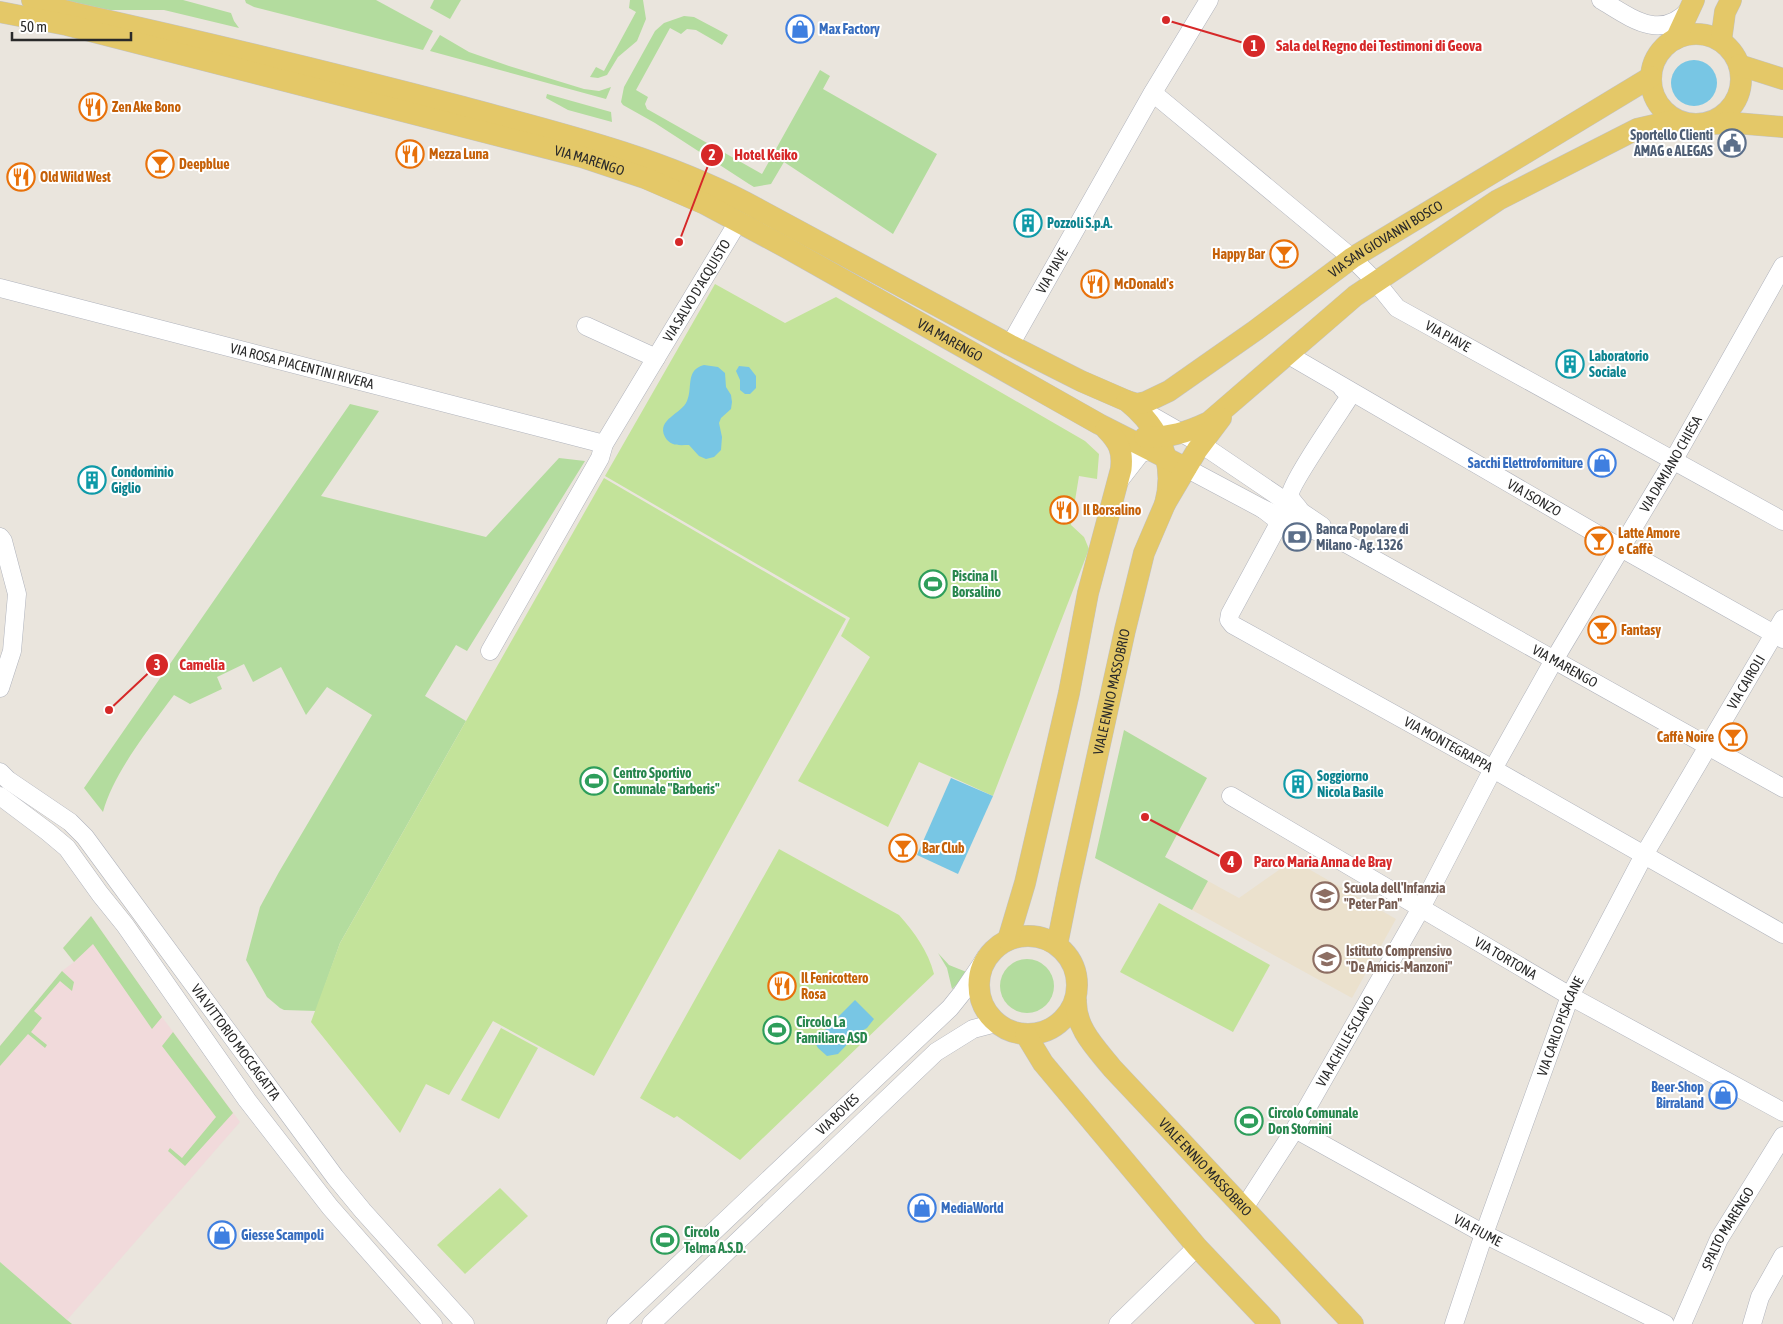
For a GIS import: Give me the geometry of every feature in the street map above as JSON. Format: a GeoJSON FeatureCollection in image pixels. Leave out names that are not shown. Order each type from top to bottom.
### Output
{"type":"FeatureCollection","features":[{"type":"Feature","properties":{"kind":"main road"},"geometry":{"type":"LineString","coordinates":[[1721,40],[1725,12],[1731,0]]}},
{"type":"Feature","properties":{"kind":"main road"},"geometry":{"type":"LineString","coordinates":[[1676,39],[1692,4]]}},
{"type":"Feature","properties":{"kind":"main road"},"geometry":{"type":"LineString","coordinates":[[0,12],[32,9],[66,11],[420,96],[600,144],[640,157],[700,180],[745,202],[1010,345],[1127,402],[1160,441]]}},
{"type":"Feature","properties":{"kind":"main road","name":"VIA MARENGO"},"geometry":{"type":"LineString","coordinates":[[32,9],[582,157],[662,185],[705,204],[787,248],[1099,424]]}},
{"type":"Feature","properties":{"kind":"main road"},"geometry":{"type":"LineString","coordinates":[[1696,124],[1717,120],[1733,106],[1741,86],[1741,76],[1739,65],[1731,51],[1721,40],[1703,34],[1689,34],[1666,45],[1658,54],[1653,65],[1651,77],[1652,90],[1657,102],[1665,112],[1676,120],[1686,123],[1696,124],[1735,123],[1783,127]]}},
{"type":"Feature","properties":{"kind":"main road"},"geometry":{"type":"LineString","coordinates":[[1739,65],[1783,78]]}},
{"type":"Feature","properties":{"kind":"main road","name":"VIA SAN GIOVANNI BOSCO"},"geometry":{"type":"LineString","coordinates":[[1127,402],[1137,404],[1146,402],[1175,389],[1352,258],[1651,77]]}},
{"type":"Feature","properties":{"kind":"main road"},"geometry":{"type":"LineString","coordinates":[[1118,482],[1160,441],[1209,422],[1355,296],[1498,200],[1636,129],[1676,120]]}},
{"type":"Feature","properties":{"kind":"main road"},"geometry":{"type":"LineString","coordinates":[[1099,424],[1160,441],[1200,446],[1212,428],[1251,386]]}},
{"type":"Feature","properties":{"kind":"main road"},"geometry":{"type":"LineString","coordinates":[[1165,504],[1170,483],[1160,441],[1167,397],[1175,389]]}},
{"type":"Feature","properties":{"kind":"main road"},"geometry":{"type":"LineString","coordinates":[[1008,940],[1025,883],[1069,693],[1088,594],[1122,462],[1121,448],[1114,437],[1099,424]]}},
{"type":"Feature","properties":{"kind":"main road","name":"VIALE ENNIO MASSOBRIO"},"geometry":{"type":"LineString","coordinates":[[1165,504],[1144,553],[1127,620],[1069,885],[1058,945],[1068,956],[1075,970],[1078,985],[1075,1009],[1083,1032],[1112,1068],[1353,1324]]}},
{"type":"Feature","properties":{"kind":"main road"},"geometry":{"type":"LineString","coordinates":[[1058,945],[1042,938],[1025,936],[1008,940],[996,946],[987,956],[979,975],[979,994],[982,1006],[988,1016],[996,1023],[1010,1032],[1026,1035],[1042,1033],[1057,1026],[1068,1014],[1076,1000]]}},
{"type":"Feature","properties":{"kind":"main road"},"geometry":{"type":"LineString","coordinates":[[1026,1035],[1046,1067],[1197,1247],[1270,1324]]}},
{"type":"Feature","properties":{"kind":"street","name":"VIA PIAVE"},"geometry":{"type":"LineString","coordinates":[[1010,345],[1153,92],[1209,0]]}},
{"type":"Feature","properties":{"kind":"street"},"geometry":{"type":"LineString","coordinates":[[1600,0],[1637,21],[1665,26],[1677,22],[1692,4]]}},
{"type":"Feature","properties":{"kind":"street","name":"VIA PIAVE"},"geometry":{"type":"LineString","coordinates":[[1153,92],[1352,258],[1376,282],[1397,308],[1783,521]]}},
{"type":"Feature","properties":{"kind":"street","name":"VIA SALVO D'ACQUISTO"},"geometry":{"type":"LineString","coordinates":[[490,650],[600,458],[604,444],[738,222]]}},
{"type":"Feature","properties":{"kind":"street","name":"VIA DAMIANO CHIESA"},"geometry":{"type":"LineString","coordinates":[[1554,660],[1673,461],[1783,266]]}},
{"type":"Feature","properties":{"kind":"street","name":"VIA ROSA PIACENTINI RIVERA"},"geometry":{"type":"LineString","coordinates":[[0,288],[604,444]]}},
{"type":"Feature","properties":{"kind":"street"},"geometry":{"type":"LineString","coordinates":[[586,326],[656,358]]}},
{"type":"Feature","properties":{"kind":"street","name":"VIA ISONZO"},"geometry":{"type":"LineString","coordinates":[[1287,354],[1342,388],[1778,637]]}},
{"type":"Feature","properties":{"kind":"street"},"geometry":{"type":"LineString","coordinates":[[1233,465],[1219,450],[1217,437],[1224,419],[1251,386]]}},
{"type":"Feature","properties":{"kind":"street"},"geometry":{"type":"LineString","coordinates":[[1299,509],[1291,498],[1290,493],[1348,400],[1347,393],[1342,388]]}},
{"type":"Feature","properties":{"kind":"street","name":"VIA MARENGO"},"geometry":{"type":"LineString","coordinates":[[1160,441],[1200,446],[1233,465],[1347,544]]}},
{"type":"Feature","properties":{"kind":"street","name":"VIA MARENGO"},"geometry":{"type":"LineString","coordinates":[[1160,441],[1218,485],[1263,509],[1347,544],[1783,788]]}},
{"type":"Feature","properties":{"kind":"street","name":"VIALE ENNIO MASSOBRIO"},"geometry":{"type":"LineString","coordinates":[[1165,504],[1176,490],[1185,484],[1206,482],[1218,485]]}},
{"type":"Feature","properties":{"kind":"street","name":"VIA MONTEGRAPPA"},"geometry":{"type":"LineString","coordinates":[[1263,509],[1276,519],[1278,527],[1233,608],[1229,617],[1231,624],[1493,769],[1783,934]]}},
{"type":"Feature","properties":{"kind":"street"},"geometry":{"type":"LineString","coordinates":[[0,537],[3,541],[17,594],[12,651],[0,688]]}},
{"type":"Feature","properties":{"kind":"street","name":"VIA CAIROLI"},"geometry":{"type":"LineString","coordinates":[[1708,746],[1778,637],[1783,619]]}},
{"type":"Feature","properties":{"kind":"street","name":"VIA ACHILLE SCLAVO"},"geometry":{"type":"LineString","coordinates":[[1244,1208],[1295,1129],[1421,908],[1493,769],[1554,660]]}},
{"type":"Feature","properties":{"kind":"street","name":"VIA CARLO PISACANE"},"geometry":{"type":"LineString","coordinates":[[1454,1324],[1484,1234],[1570,996],[1644,855],[1708,746]]}},
{"type":"Feature","properties":{"kind":"street","name":"VIA VITTORIO MOCCAGATTA"},"geometry":{"type":"LineString","coordinates":[[0,772],[8,780],[70,822],[85,837],[335,1177],[363,1211],[465,1324]]}},
{"type":"Feature","properties":{"kind":"street","name":"VIA VITTORIO MOCCAGATTA"},"geometry":{"type":"LineString","coordinates":[[0,796],[67,848],[125,925],[247,1100],[330,1207],[433,1324]]}},
{"type":"Feature","properties":{"kind":"street","name":"VIA TORTONA"},"geometry":{"type":"LineString","coordinates":[[1232,796],[1570,996],[1783,1112]]}},
{"type":"Feature","properties":{"kind":"street","name":"VIA BOVES"},"geometry":{"type":"LineString","coordinates":[[616,1324],[950,1008],[987,956]]}},
{"type":"Feature","properties":{"kind":"street","name":"VIA BOVES"},"geometry":{"type":"LineString","coordinates":[[651,1324],[938,1050],[973,1029],[996,1023]]}},
{"type":"Feature","properties":{"kind":"street","name":"VIA FIUME"},"geometry":{"type":"LineString","coordinates":[[1295,1129],[1484,1234],[1665,1324]]}},
{"type":"Feature","properties":{"kind":"street","name":"SPALTO MARENGO"},"geometry":{"type":"LineString","coordinates":[[1682,1324],[1719,1239],[1783,1136]]}},
{"type":"Feature","properties":{"kind":"street"},"geometry":{"type":"LineString","coordinates":[[1119,1322],[1197,1247]]}},
{"type":"Feature","properties":{"kind":"street"},"geometry":{"type":"LineString","coordinates":[[1752,1324],[1760,1298],[1783,1256]]}},
{"type":"Feature","properties":{"kind":"street"},"geometry":{"type":"LineString","coordinates":[[679,1266],[694,1282]]}},
{"type":"Feature","properties":{"kind":"shaded area","name":"Istituto Comprensivo \"De Amicis-Manzoni\""},"geometry":{"type":"Polygon","coordinates":[[[1293,860],[1396,919],[1352,998],[1192,910],[1208,881],[1239,898],[1293,860]]]}},
{"type":"Feature","properties":{"kind":"shaded area"},"geometry":{"type":"Polygon","coordinates":[[[91,916],[162,1017],[240,1122],[67,1320],[0,1262],[0,1046],[62,971],[74,962],[63,948],[91,916]]]}},
{"type":"Feature","properties":{"kind":"green space"},"geometry":{"type":"Polygon","coordinates":[[[64,0],[183,0],[231,13],[239,28],[164,10],[109,10],[64,0]]]}},
{"type":"Feature","properties":{"kind":"green space"},"geometry":{"type":"Polygon","coordinates":[[[245,0],[376,0],[433,31],[423,50],[254,7],[246,3],[245,0]]]}},
{"type":"Feature","properties":{"kind":"green space"},"geometry":{"type":"Polygon","coordinates":[[[434,0],[461,0],[450,19],[430,8],[434,0]]]}},
{"type":"Feature","properties":{"kind":"green space"},"geometry":{"type":"Polygon","coordinates":[[[630,0],[643,0],[646,19],[637,41],[618,57],[607,75],[598,78],[590,77],[596,67],[604,71],[636,12],[629,8],[630,0]]]}},
{"type":"Feature","properties":{"kind":"green space"},"geometry":{"type":"Polygon","coordinates":[[[684,16],[694,17],[728,35],[722,45],[696,30],[687,29],[681,34],[670,28],[636,90],[648,97],[645,104],[647,109],[762,174],[820,70],[830,76],[823,89],[937,154],[893,234],[784,162],[771,184],[754,187],[655,123],[623,105],[621,102],[624,87],[655,31],[664,23],[684,16]]]}},
{"type":"Feature","properties":{"kind":"green space"},"geometry":{"type":"Polygon","coordinates":[[[440,35],[469,52],[584,89],[599,91],[611,87],[606,99],[430,51],[440,35]]]}},
{"type":"Feature","properties":{"kind":"green space"},"geometry":{"type":"Polygon","coordinates":[[[547,94],[611,112],[612,122],[568,110],[546,98],[547,94]]]}},
{"type":"Feature","properties":{"kind":"green space","name":"Piscina Il Borsalino"},"geometry":{"type":"Polygon","coordinates":[[[715,284],[785,323],[836,297],[1085,441],[1099,454],[1097,479],[1079,476],[1071,525],[1084,537],[1089,549],[993,796],[919,762],[888,827],[798,781],[870,657],[841,636],[850,618],[605,476],[715,284]]]}},
{"type":"Feature","properties":{"kind":"green space"},"geometry":{"type":"Polygon","coordinates":[[[350,404],[379,411],[321,496],[486,537],[559,458],[585,461],[467,651],[456,645],[425,696],[466,721],[340,943],[316,1011],[284,1010],[267,997],[246,960],[260,907],[372,715],[327,687],[306,715],[281,667],[253,682],[244,664],[217,677],[222,689],[190,704],[174,695],[143,736],[124,766],[108,797],[103,812],[84,788],[350,404]]]}},
{"type":"Feature","properties":{"kind":"green space","name":"Centro Sportivo Comunale \"Barberis\""},"geometry":{"type":"Polygon","coordinates":[[[604,478],[846,619],[594,1076],[493,1021],[449,1095],[426,1084],[400,1133],[311,1022],[340,943],[604,478]]]}},
{"type":"Feature","properties":{"kind":"green space"},"geometry":{"type":"Polygon","coordinates":[[[1124,730],[1207,778],[1165,857],[1208,881],[1192,910],[1095,858],[1124,730]]]}},
{"type":"Feature","properties":{"kind":"green space","name":"Circolo La Familiare ASD"},"geometry":{"type":"Polygon","coordinates":[[[779,849],[899,915],[920,943],[934,974],[740,1160],[677,1116],[674,1118],[640,1098],[779,849]]]}},
{"type":"Feature","properties":{"kind":"green space"},"geometry":{"type":"Polygon","coordinates":[[[1159,903],[1270,965],[1233,1032],[1120,972],[1159,903]]]}},
{"type":"Feature","properties":{"kind":"green space"},"geometry":{"type":"Polygon","coordinates":[[[91,916],[162,1017],[152,1029],[93,944],[74,962],[63,948],[91,916]]]}},
{"type":"Feature","properties":{"kind":"green space"},"geometry":{"type":"Polygon","coordinates":[[[938,953],[949,965],[969,973],[952,989],[947,968],[938,953]]]}},
{"type":"Feature","properties":{"kind":"green space"},"geometry":{"type":"Polygon","coordinates":[[[1022,959],[1032,959],[1046,967],[1052,976],[1054,986],[1052,996],[1046,1005],[1032,1013],[1022,1013],[1012,1008],[1005,1001],[1000,991],[1000,981],[1005,971],[1012,964],[1022,959]]]}},
{"type":"Feature","properties":{"kind":"green space"},"geometry":{"type":"Polygon","coordinates":[[[62,971],[74,982],[72,991],[60,981],[34,1011],[42,1018],[31,1032],[47,1045],[45,1048],[28,1034],[0,1066],[0,1046],[62,971]]]}},
{"type":"Feature","properties":{"kind":"green space"},"geometry":{"type":"Polygon","coordinates":[[[501,1028],[538,1048],[499,1119],[461,1100],[501,1028]]]}},
{"type":"Feature","properties":{"kind":"green space"},"geometry":{"type":"Polygon","coordinates":[[[173,1032],[233,1113],[185,1166],[168,1151],[170,1148],[182,1158],[216,1117],[162,1046],[173,1032]]]}},
{"type":"Feature","properties":{"kind":"green space"},"geometry":{"type":"Polygon","coordinates":[[[500,1188],[528,1216],[465,1274],[437,1245],[500,1188]]]}},
{"type":"Feature","properties":{"kind":"green space"},"geometry":{"type":"Polygon","coordinates":[[[0,1262],[67,1320],[72,1324],[0,1324],[0,1262]]]}},
{"type":"Feature","properties":{"kind":"water"},"geometry":{"type":"Polygon","coordinates":[[[1689,60],[1699,60],[1713,70],[1717,83],[1713,96],[1707,102],[1699,106],[1689,106],[1675,96],[1671,88],[1671,78],[1681,64],[1689,60]]]}},
{"type":"Feature","properties":{"kind":"water"},"geometry":{"type":"Polygon","coordinates":[[[704,365],[718,367],[725,373],[726,387],[731,395],[732,402],[731,409],[721,418],[719,423],[722,437],[721,450],[714,457],[706,459],[699,456],[689,445],[676,445],[670,442],[665,437],[663,431],[667,421],[687,401],[694,371],[704,365]]]}},
{"type":"Feature","properties":{"kind":"water"},"geometry":{"type":"Polygon","coordinates":[[[739,366],[749,367],[756,376],[756,388],[750,394],[745,394],[740,390],[740,380],[736,371],[739,366]]]}},
{"type":"Feature","properties":{"kind":"water"},"geometry":{"type":"Polygon","coordinates":[[[951,778],[993,796],[958,874],[917,855],[951,778]]]}},
{"type":"Feature","properties":{"kind":"water"},"geometry":{"type":"Polygon","coordinates":[[[855,1000],[874,1019],[867,1028],[858,1033],[838,1054],[827,1056],[818,1048],[814,1041],[855,1000]]]}},
{"type":"Feature","properties":{"kind":"place","name":"Sala del Regno dei Testimoni di Geova"},"geometry":{"type":"Point","coordinates":[1166,20]}},
{"type":"Feature","properties":{"kind":"place","name":"Max Factory"},"geometry":{"type":"Point","coordinates":[800,29]}},
{"type":"Feature","properties":{"kind":"place","name":"Zen Ake Bono"},"geometry":{"type":"Point","coordinates":[93,107]}},
{"type":"Feature","properties":{"kind":"place","name":"Sportello Clienti AMAG e ALEGAS"},"geometry":{"type":"Point","coordinates":[1732,143]}},
{"type":"Feature","properties":{"kind":"place","name":"Mezza Luna"},"geometry":{"type":"Point","coordinates":[410,154]}},
{"type":"Feature","properties":{"kind":"place","name":"Deepblue"},"geometry":{"type":"Point","coordinates":[160,164]}},
{"type":"Feature","properties":{"kind":"place","name":"Old Wild West"},"geometry":{"type":"Point","coordinates":[21,177]}},
{"type":"Feature","properties":{"kind":"place","name":"Pozzoli S.p.A."},"geometry":{"type":"Point","coordinates":[1028,223]}},
{"type":"Feature","properties":{"kind":"place","name":"Hotel Keiko"},"geometry":{"type":"Point","coordinates":[679,242]}},
{"type":"Feature","properties":{"kind":"place","name":"Happy Bar"},"geometry":{"type":"Point","coordinates":[1284,254]}},
{"type":"Feature","properties":{"kind":"place","name":"McDonald's"},"geometry":{"type":"Point","coordinates":[1095,284]}},
{"type":"Feature","properties":{"kind":"place","name":"Laboratorio Sociale"},"geometry":{"type":"Point","coordinates":[1570,364]}},
{"type":"Feature","properties":{"kind":"place","name":"Sacchi Elettroforniture"},"geometry":{"type":"Point","coordinates":[1602,463]}},
{"type":"Feature","properties":{"kind":"place","name":"Condominio Giglio"},"geometry":{"type":"Point","coordinates":[92,480]}},
{"type":"Feature","properties":{"kind":"place","name":"Il Borsalino"},"geometry":{"type":"Point","coordinates":[1064,510]}},
{"type":"Feature","properties":{"kind":"place","name":"Banca Popolare di Milano - Ag. 1326"},"geometry":{"type":"Point","coordinates":[1297,537]}},
{"type":"Feature","properties":{"kind":"place","name":"Latte Amore e Caffè"},"geometry":{"type":"Point","coordinates":[1599,541]}},
{"type":"Feature","properties":{"kind":"place","name":"Piscina Il Borsalino"},"geometry":{"type":"Point","coordinates":[933,584]}},
{"type":"Feature","properties":{"kind":"place","name":"Fantasy"},"geometry":{"type":"Point","coordinates":[1602,630]}},
{"type":"Feature","properties":{"kind":"place","name":"Camelia"},"geometry":{"type":"Point","coordinates":[109,710]}},
{"type":"Feature","properties":{"kind":"place","name":"Caffè Noire"},"geometry":{"type":"Point","coordinates":[1733,737]}},
{"type":"Feature","properties":{"kind":"place","name":"Centro Sportivo Comunale \"Barberis\""},"geometry":{"type":"Point","coordinates":[594,781]}},
{"type":"Feature","properties":{"kind":"place","name":"Soggiorno Nicola Basile"},"geometry":{"type":"Point","coordinates":[1298,784]}},
{"type":"Feature","properties":{"kind":"place","name":"Parco Maria Anna de Bray"},"geometry":{"type":"Point","coordinates":[1145,817]}},
{"type":"Feature","properties":{"kind":"place","name":"Bar Club"},"geometry":{"type":"Point","coordinates":[903,848]}},
{"type":"Feature","properties":{"kind":"place","name":"Scuola dell'Infanzia \"Peter Pan\""},"geometry":{"type":"Point","coordinates":[1325,896]}},
{"type":"Feature","properties":{"kind":"place","name":"Istituto Comprensivo \"De Amicis-Manzoni\""},"geometry":{"type":"Point","coordinates":[1327,959]}},
{"type":"Feature","properties":{"kind":"place","name":"Il Fenicottero Rosa"},"geometry":{"type":"Point","coordinates":[782,986]}},
{"type":"Feature","properties":{"kind":"place","name":"Circolo La Familiare ASD"},"geometry":{"type":"Point","coordinates":[777,1030]}},
{"type":"Feature","properties":{"kind":"place","name":"Beer-Shop Birraland"},"geometry":{"type":"Point","coordinates":[1723,1095]}},
{"type":"Feature","properties":{"kind":"place","name":"Circolo Comunale Don Stornini"},"geometry":{"type":"Point","coordinates":[1249,1121]}},
{"type":"Feature","properties":{"kind":"place","name":"MediaWorld"},"geometry":{"type":"Point","coordinates":[922,1208]}},
{"type":"Feature","properties":{"kind":"place","name":"Giesse Scampoli"},"geometry":{"type":"Point","coordinates":[222,1235]}},
{"type":"Feature","properties":{"kind":"place","name":"Circolo Telma A.S.D."},"geometry":{"type":"Point","coordinates":[665,1240]}}]}
